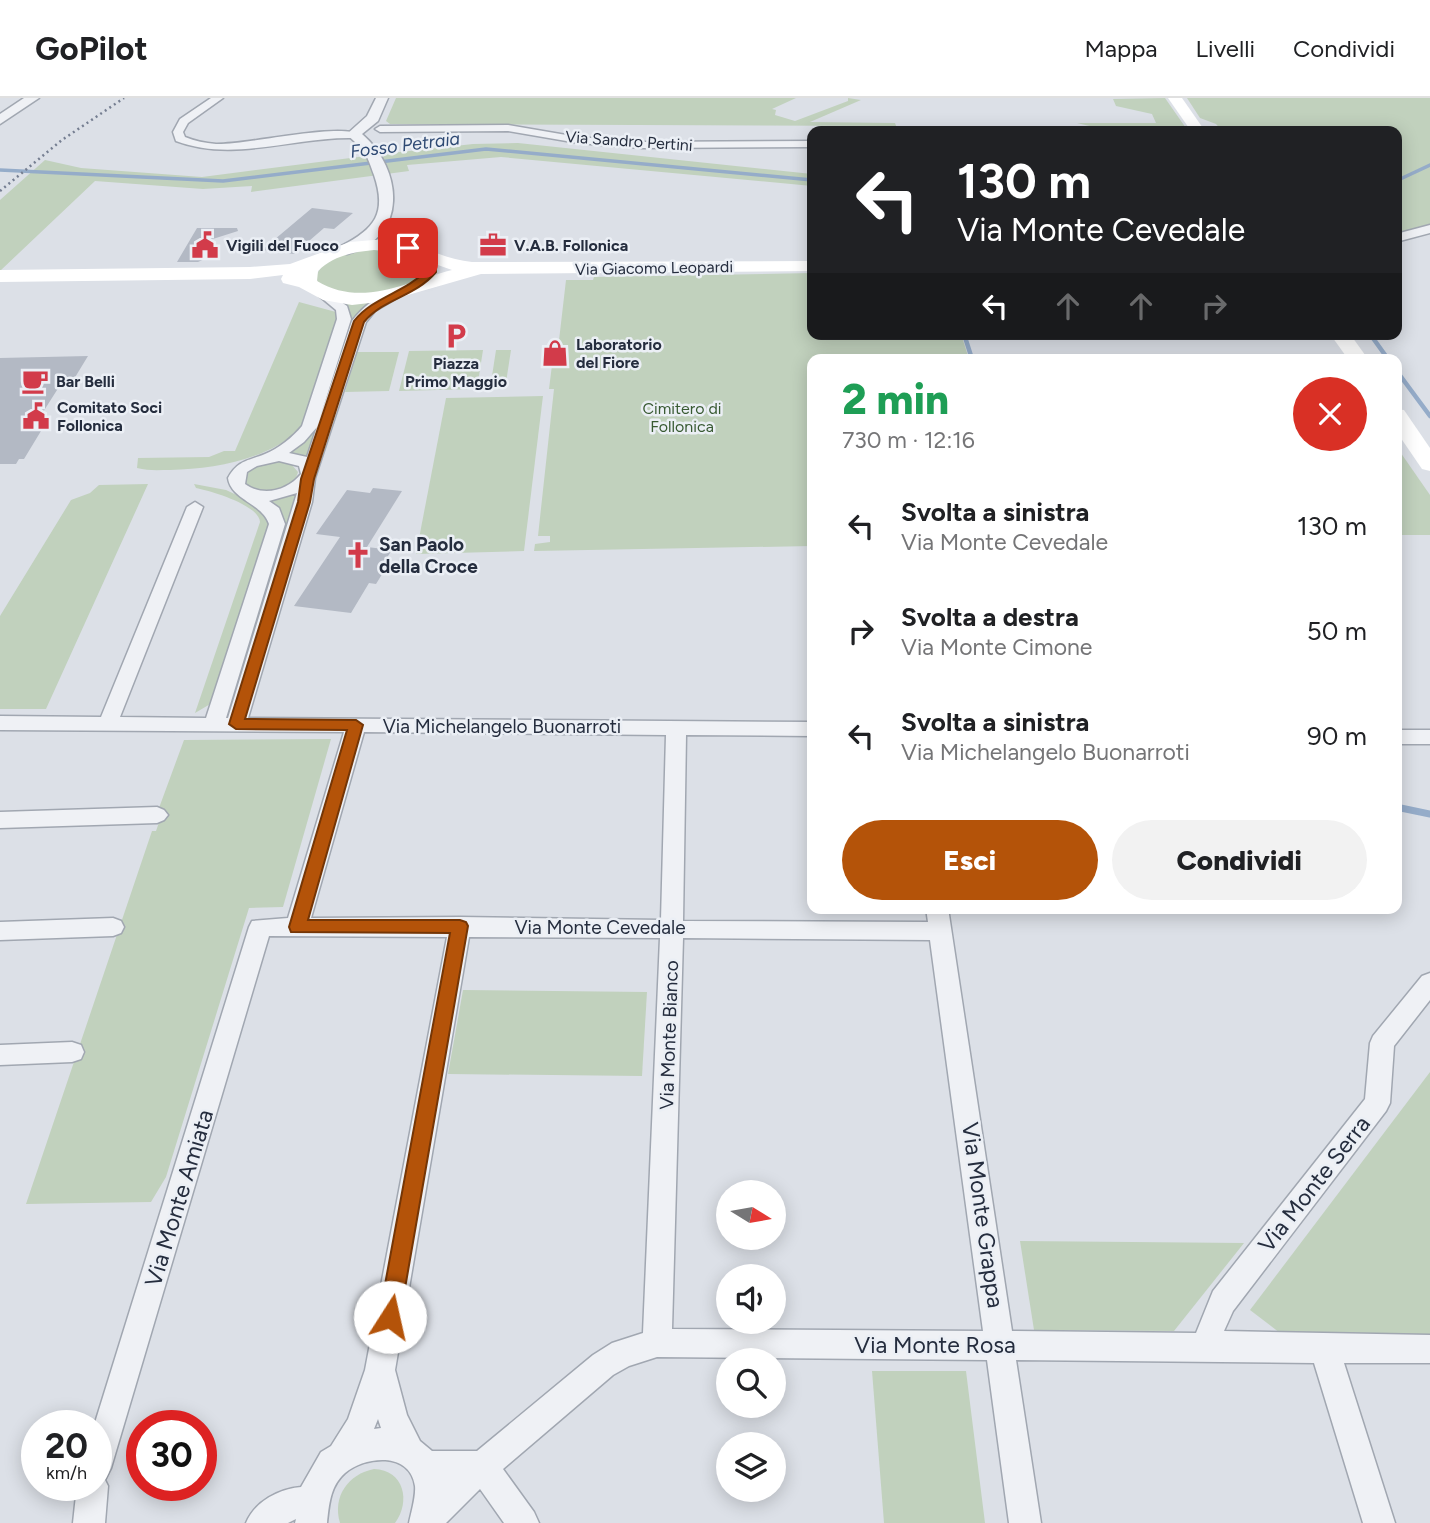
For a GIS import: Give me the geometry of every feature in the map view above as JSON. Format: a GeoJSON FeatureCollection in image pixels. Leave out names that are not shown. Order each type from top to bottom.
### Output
{"type":"FeatureCollection","features":[{"type":"Feature","properties":{"kind":"main road"},"geometry":{"type":"LineString","coordinates":[[1175,98],[1195,126]]}},
{"type":"Feature","properties":{"kind":"main road","name":"Via Giacomo Leopardi"},"geometry":{"type":"LineString","coordinates":[[0,276],[250,273],[291,269],[317,262],[347,249],[381,245],[408,248],[427,258],[452,265],[497,269],[807,266]]}},
{"type":"Feature","properties":{"kind":"main road"},"geometry":{"type":"LineString","coordinates":[[416,286],[431,272],[427,258]]}},
{"type":"Feature","properties":{"kind":"main road"},"geometry":{"type":"LineString","coordinates":[[308,283],[308,272],[317,262]]}},
{"type":"Feature","properties":{"kind":"main road","name":"Via Giacomo Leopardi"},"geometry":{"type":"LineString","coordinates":[[250,273],[308,283],[325,295],[358,300],[395,295],[456,274],[497,269]]}},
{"type":"Feature","properties":{"kind":"main road"},"geometry":{"type":"LineString","coordinates":[[1402,424],[1430,464]]}},
{"type":"Feature","properties":{"kind":"street"},"geometry":{"type":"LineString","coordinates":[[0,120],[33,98]]}},
{"type":"Feature","properties":{"kind":"street","name":"Via Sandro Pertini"},"geometry":{"type":"LineString","coordinates":[[218,98],[180,125],[180,139],[197,145],[230,146],[310,135],[370,135],[405,128],[516,129],[578,140],[642,145],[807,144]]}},
{"type":"Feature","properties":{"kind":"street"},"geometry":{"type":"LineString","coordinates":[[347,249],[372,236],[383,221],[388,198],[370,135],[382,98]]}},
{"type":"Feature","properties":{"kind":"street"},"geometry":{"type":"LineString","coordinates":[[383,221],[389,237],[408,248]]}},
{"type":"Feature","properties":{"kind":"street"},"geometry":{"type":"LineString","coordinates":[[1402,236],[1430,229]]}},
{"type":"Feature","properties":{"kind":"street"},"geometry":{"type":"LineString","coordinates":[[272,457],[299,439],[309,427],[344,319],[342,309],[325,295]]}},
{"type":"Feature","properties":{"kind":"street"},"geometry":{"type":"LineString","coordinates":[[236,724],[304,502],[309,475],[359,321],[370,308],[395,295]]}},
{"type":"Feature","properties":{"kind":"street"},"geometry":{"type":"LineString","coordinates":[[215,724],[277,524],[273,512],[237,486],[238,473],[252,462],[272,457],[299,459],[307,464],[309,475]]}},
{"type":"Feature","properties":{"kind":"street"},"geometry":{"type":"LineString","coordinates":[[249,494],[282,494],[295,489],[309,475]]}},
{"type":"Feature","properties":{"kind":"street"},"geometry":{"type":"LineString","coordinates":[[108,723],[195,507]]}},
{"type":"Feature","properties":{"kind":"street","name":"Via Michelangelo Buonarroti"},"geometry":{"type":"LineString","coordinates":[[0,723],[807,729]]}},
{"type":"Feature","properties":{"kind":"street"},"geometry":{"type":"LineString","coordinates":[[297,927],[356,725]]}},
{"type":"Feature","properties":{"kind":"street","name":"Via Monte Bianco"},"geometry":{"type":"LineString","coordinates":[[657,1343],[673,927],[676,727]]}},
{"type":"Feature","properties":{"kind":"street"},"geometry":{"type":"LineString","coordinates":[[1402,737],[1430,737]]}},
{"type":"Feature","properties":{"kind":"street"},"geometry":{"type":"LineString","coordinates":[[0,820],[157,816]]}},
{"type":"Feature","properties":{"kind":"street","name":"Via Monte Cevedale"},"geometry":{"type":"LineString","coordinates":[[260,927],[673,927],[939,919]]}},
{"type":"Feature","properties":{"kind":"street","name":"Via Monte Grappa"},"geometry":{"type":"LineString","coordinates":[[939,919],[1002,1346],[1025,1523]]}},
{"type":"Feature","properties":{"kind":"street"},"geometry":{"type":"LineString","coordinates":[[343,1455],[368,1409],[380,1370],[460,926]]}},
{"type":"Feature","properties":{"kind":"street"},"geometry":{"type":"LineString","coordinates":[[0,931],[113,927]]}},
{"type":"Feature","properties":{"kind":"street","name":"Via Monte Amiata"},"geometry":{"type":"LineString","coordinates":[[112,1415],[260,927]]}},
{"type":"Feature","properties":{"kind":"street","name":"Via Monte Serra"},"geometry":{"type":"LineString","coordinates":[[1211,1347],[1210,1331],[1223,1301],[1377,1103],[1382,1043],[1430,983]]}},
{"type":"Feature","properties":{"kind":"street"},"geometry":{"type":"LineString","coordinates":[[0,1055],[72,1052]]}},
{"type":"Feature","properties":{"kind":"street","name":"Via Monte Rosa"},"geometry":{"type":"LineString","coordinates":[[424,1522],[482,1466],[603,1365],[622,1353],[657,1343],[1430,1349]]}},
{"type":"Feature","properties":{"kind":"street"},"geometry":{"type":"LineString","coordinates":[[1324,1347],[1379,1523]]}},
{"type":"Feature","properties":{"kind":"street","name":"Via Monte Rosa"},"geometry":{"type":"LineString","coordinates":[[380,1370],[393,1420],[416,1458],[430,1495],[424,1522]]}},
{"type":"Feature","properties":{"kind":"street"},"geometry":{"type":"LineString","coordinates":[[262,1523],[287,1504],[312,1512],[323,1475],[343,1455],[376,1441],[394,1443],[416,1458],[482,1466],[523,1523]]}},
{"type":"Feature","properties":{"kind":"street"},"geometry":{"type":"LineString","coordinates":[[89,1523],[91,1501]]}},
{"type":"Feature","properties":{"kind":"green space"},"geometry":{"type":"Polygon","coordinates":[[[396,98],[796,98],[772,109],[776,110],[775,115],[795,121],[848,101],[848,98],[861,100],[810,122],[895,123],[896,126],[390,124],[386,121],[396,98]]]}},
{"type":"Feature","properties":{"kind":"green space"},"geometry":{"type":"Polygon","coordinates":[[[1165,98],[1185,126],[1089,126],[1077,123],[1156,123],[1152,114],[1116,106],[1113,99],[1165,98]]]}},
{"type":"Feature","properties":{"kind":"green space"},"geometry":{"type":"Polygon","coordinates":[[[1187,98],[1430,98],[1430,224],[1402,232],[1402,126],[1218,126],[1200,118],[1187,98]]]}},
{"type":"Feature","properties":{"kind":"green space"},"geometry":{"type":"Polygon","coordinates":[[[518,143],[807,173],[807,186],[501,157],[407,165],[409,171],[251,192],[252,186],[203,189],[95,181],[0,271],[0,200],[45,160],[81,168],[202,177],[473,144],[518,143]]]}},
{"type":"Feature","properties":{"kind":"green space"},"geometry":{"type":"Polygon","coordinates":[[[372,249],[400,251],[416,258],[421,267],[419,277],[398,289],[361,296],[319,285],[316,277],[331,259],[372,249]]]}},
{"type":"Feature","properties":{"kind":"green space","name":"Cimitero di Follonica"},"geometry":{"type":"Polygon","coordinates":[[[807,273],[807,340],[963,340],[967,354],[807,354],[807,546],[534,551],[535,544],[550,542],[550,536],[538,536],[554,389],[549,389],[554,349],[558,349],[566,280],[593,280],[594,277],[807,273]]]}},
{"type":"Feature","properties":{"kind":"green space"},"geometry":{"type":"Polygon","coordinates":[[[299,302],[336,312],[338,316],[300,430],[271,449],[222,465],[187,469],[137,468],[138,458],[209,457],[224,451],[235,451],[299,302]]]}},
{"type":"Feature","properties":{"kind":"green space"},"geometry":{"type":"Polygon","coordinates":[[[341,302],[374,302],[354,320],[311,458],[286,451],[315,425],[341,302]]]}},
{"type":"Feature","properties":{"kind":"green space"},"geometry":{"type":"Polygon","coordinates":[[[483,350],[477,389],[399,391],[409,351],[483,350]]]}},
{"type":"Feature","properties":{"kind":"green space"},"geometry":{"type":"Polygon","coordinates":[[[496,350],[511,350],[505,389],[490,389],[496,350]]]}},
{"type":"Feature","properties":{"kind":"green space"},"geometry":{"type":"Polygon","coordinates":[[[357,352],[399,352],[389,391],[345,392],[357,352]]]}},
{"type":"Feature","properties":{"kind":"green space"},"geometry":{"type":"Polygon","coordinates":[[[543,396],[524,551],[416,554],[446,398],[543,396]]]}},
{"type":"Feature","properties":{"kind":"green space"},"geometry":{"type":"Polygon","coordinates":[[[1402,455],[1430,495],[1430,535],[1402,535],[1402,455]]]}},
{"type":"Feature","properties":{"kind":"green space"},"geometry":{"type":"Polygon","coordinates":[[[281,462],[291,464],[298,472],[295,479],[282,489],[265,492],[249,487],[244,481],[254,468],[281,462]]]}},
{"type":"Feature","properties":{"kind":"green space"},"geometry":{"type":"Polygon","coordinates":[[[148,484],[46,709],[0,709],[0,616],[71,500],[90,493],[99,485],[148,484]]]}},
{"type":"Feature","properties":{"kind":"green space"},"geometry":{"type":"Polygon","coordinates":[[[194,484],[226,490],[256,504],[271,523],[212,703],[195,713],[260,522],[252,510],[223,496],[196,488],[194,484]]]}},
{"type":"Feature","properties":{"kind":"green space"},"geometry":{"type":"Polygon","coordinates":[[[301,491],[236,695],[231,694],[283,519],[278,507],[269,501],[301,491]]]}},
{"type":"Feature","properties":{"kind":"green space"},"geometry":{"type":"Polygon","coordinates":[[[331,739],[283,907],[249,908],[166,1177],[151,1202],[26,1204],[152,831],[156,831],[164,808],[159,808],[184,740],[331,739]]]}},
{"type":"Feature","properties":{"kind":"green space"},"geometry":{"type":"Polygon","coordinates":[[[463,990],[647,992],[642,1076],[448,1074],[463,990]]]}},
{"type":"Feature","properties":{"kind":"green space"},"geometry":{"type":"Polygon","coordinates":[[[1430,1072],[1430,1335],[1280,1333],[1250,1310],[1430,1072]]]}},
{"type":"Feature","properties":{"kind":"green space"},"geometry":{"type":"Polygon","coordinates":[[[1020,1241],[1244,1243],[1174,1331],[1034,1330],[1020,1241]]]}},
{"type":"Feature","properties":{"kind":"green space"},"geometry":{"type":"Polygon","coordinates":[[[872,1371],[966,1371],[985,1523],[884,1523],[872,1371]]]}},
{"type":"Feature","properties":{"kind":"green space"},"geometry":{"type":"Polygon","coordinates":[[[374,1469],[392,1475],[402,1488],[403,1505],[395,1523],[340,1523],[338,1504],[344,1488],[357,1476],[374,1469]]]}},
{"type":"Feature","properties":{"kind":"building"},"geometry":{"type":"Polygon","coordinates":[[[312,208],[353,213],[334,229],[324,228],[294,254],[262,250],[312,208]]]}},
{"type":"Feature","properties":{"kind":"building","name":"Vigili del Fuoco"},"geometry":{"type":"Polygon","coordinates":[[[197,228],[237,228],[238,231],[194,245],[213,255],[198,262],[177,262],[197,228]]]}},
{"type":"Feature","properties":{"kind":"building"},"geometry":{"type":"Polygon","coordinates":[[[88,356],[74,379],[64,379],[31,431],[41,431],[24,459],[19,459],[16,464],[0,464],[0,358],[88,356]]]}},
{"type":"Feature","properties":{"kind":"building","name":"San Paolo della Croce"},"geometry":{"type":"Polygon","coordinates":[[[373,488],[402,491],[367,547],[392,550],[384,562],[389,563],[376,584],[369,583],[351,613],[294,606],[340,537],[316,534],[347,490],[370,493],[373,488]]]}},
{"type":"Feature","properties":{"kind":"waterway","name":"Fosso Petraia"},"geometry":{"type":"LineString","coordinates":[[0,170],[223,181],[486,149],[807,180]]}},
{"type":"Feature","properties":{"kind":"waterway","name":"Fosso Petraia"},"geometry":{"type":"LineString","coordinates":[[1402,178],[1430,165]]}},
{"type":"Feature","properties":{"kind":"waterway"},"geometry":{"type":"LineString","coordinates":[[966,340],[970,354]]}},
{"type":"Feature","properties":{"kind":"waterway"},"geometry":{"type":"LineString","coordinates":[[1374,340],[1384,354]]}},
{"type":"Feature","properties":{"kind":"waterway"},"geometry":{"type":"LineString","coordinates":[[1402,378],[1430,416]]}},
{"type":"Feature","properties":{"kind":"waterway"},"geometry":{"type":"LineString","coordinates":[[1402,808],[1430,814]]}},
{"type":"Feature","properties":{"kind":"railway"},"geometry":{"type":"LineString","coordinates":[[0,191],[62,140],[124,98]]}},
{"type":"Feature","properties":{"kind":"place","name":"Vigili del Fuoco"},"geometry":{"type":"Point","coordinates":[205,245]}},
{"type":"Feature","properties":{"kind":"place","name":"V.A.B. Follonica"},"geometry":{"type":"Point","coordinates":[493,245]}},
{"type":"Feature","properties":{"kind":"place","name":"Piazza Primo Maggio"},"geometry":{"type":"Point","coordinates":[456,336]}},
{"type":"Feature","properties":{"kind":"place","name":"Laboratorio del Fiore"},"geometry":{"type":"Point","coordinates":[555,353]}},
{"type":"Feature","properties":{"kind":"place","name":"Bar Belli"},"geometry":{"type":"Point","coordinates":[35,381]}},
{"type":"Feature","properties":{"kind":"place","name":"Comitato Soci Follonica"},"geometry":{"type":"Point","coordinates":[36,416]}},
{"type":"Feature","properties":{"kind":"place","name":"San Paolo della Croce"},"geometry":{"type":"Point","coordinates":[358,555]}},
{"type":"Feature","properties":{"kind":"route"},"geometry":{"type":"LineString","coordinates":[[390,1317],[460,926],[297,927],[356,725],[236,724],[304,502],[307,479],[359,321],[370,308],[410,290],[431,272],[427,258],[408,248]]}}]}
